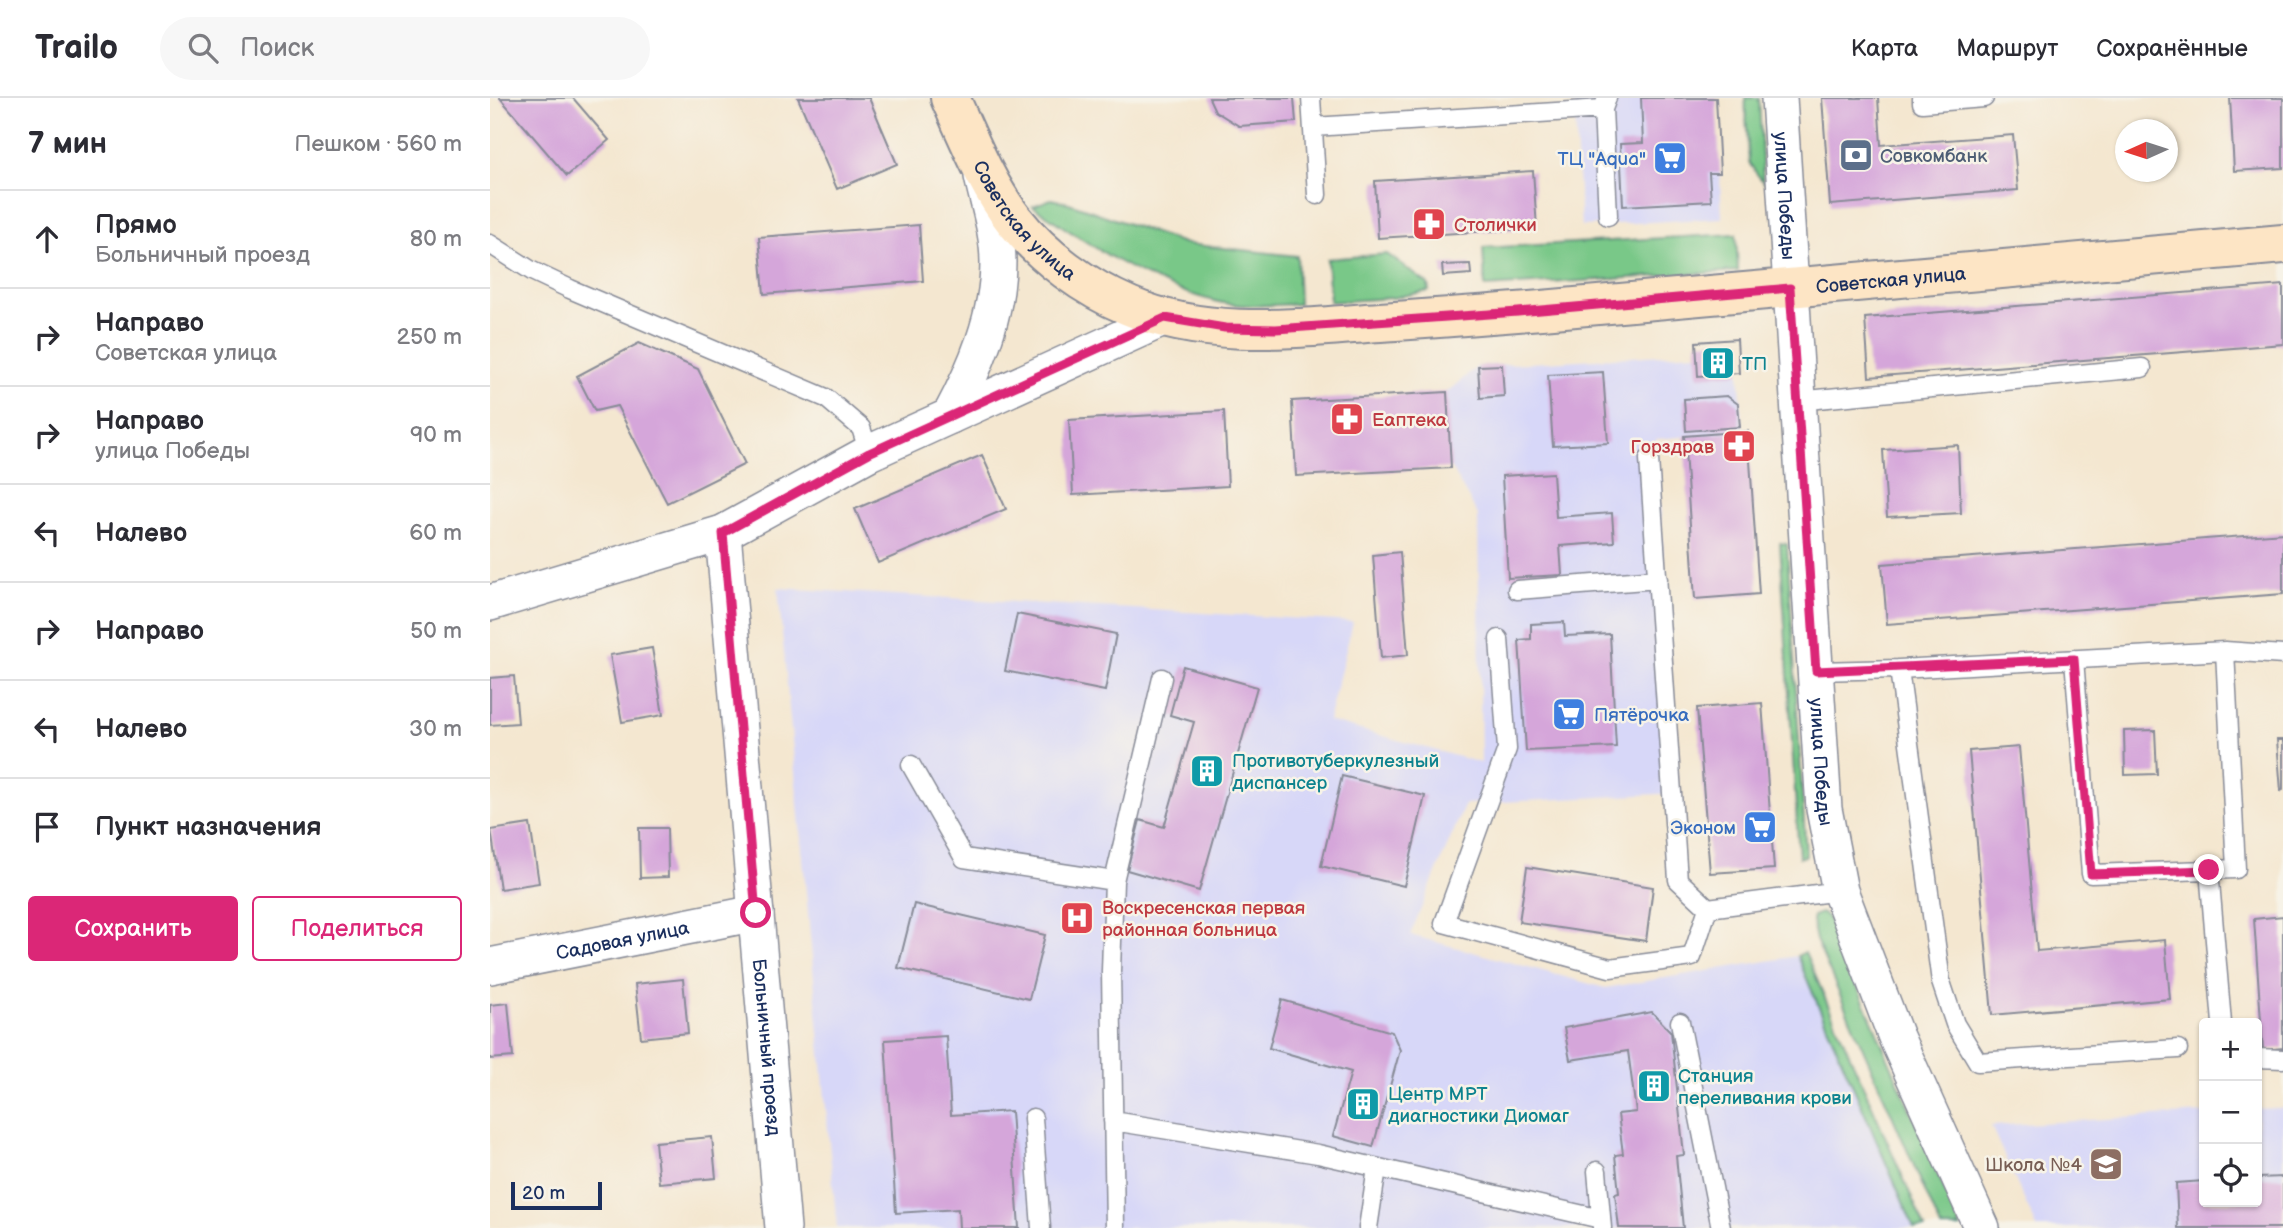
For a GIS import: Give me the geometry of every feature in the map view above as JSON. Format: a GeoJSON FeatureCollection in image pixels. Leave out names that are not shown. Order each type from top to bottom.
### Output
{"type":"FeatureCollection","features":[{"type":"Feature","properties":{"kind":"main road"},"geometry":{"type":"LineString","coordinates":[[950,98],[978,159]]}},
{"type":"Feature","properties":{"kind":"main road","name":"Советская улица"},"geometry":{"type":"LineString","coordinates":[[978,159],[1013,219],[1058,263],[1099,292],[1165,318],[1225,328],[1276,329],[1518,312],[2283,244]]}},
{"type":"Feature","properties":{"kind":"street","name":"улица Победы"},"geometry":{"type":"LineString","coordinates":[[1779,98],[1824,809],[1840,891],[1896,1037],[1982,1228]]}},
{"type":"Feature","properties":{"kind":"street","name":"Советская улица"},"geometry":{"type":"LineString","coordinates":[[950,416],[968,382],[995,298],[998,260],[994,228],[978,159]]}},
{"type":"Feature","properties":{"kind":"street"},"geometry":{"type":"LineString","coordinates":[[490,603],[723,533],[869,453],[1165,318]]}},
{"type":"Feature","properties":{"kind":"street","name":"Больничный проезд"},"geometry":{"type":"LineString","coordinates":[[723,533],[783,1228]]}},
{"type":"Feature","properties":{"kind":"street","name":"Садовая улица"},"geometry":{"type":"LineString","coordinates":[[490,965],[756,913]]}},
{"type":"Feature","properties":{"kind":"lane"},"geometry":{"type":"LineString","coordinates":[[1311,98],[1317,195]]}},
{"type":"Feature","properties":{"kind":"lane"},"geometry":{"type":"LineString","coordinates":[[1922,98],[1922,103],[1984,98]]}},
{"type":"Feature","properties":{"kind":"lane"},"geometry":{"type":"LineString","coordinates":[[1313,127],[1605,104],[1608,216]]}},
{"type":"Feature","properties":{"kind":"lane"},"geometry":{"type":"LineString","coordinates":[[490,244],[532,271],[570,289],[826,398],[861,428],[869,453]]}},
{"type":"Feature","properties":{"kind":"lane"},"geometry":{"type":"LineString","coordinates":[[1797,401],[2142,368]]}},
{"type":"Feature","properties":{"kind":"lane"},"geometry":{"type":"LineString","coordinates":[[1649,459],[1678,880],[1708,908]]}},
{"type":"Feature","properties":{"kind":"lane"},"geometry":{"type":"LineString","coordinates":[[1517,590],[1658,579]]}},
{"type":"Feature","properties":{"kind":"lane"},"geometry":{"type":"LineString","coordinates":[[1499,639],[1507,750],[1444,923],[1610,968],[1692,957],[1708,908]]}},
{"type":"Feature","properties":{"kind":"lane"},"geometry":{"type":"LineString","coordinates":[[1816,671],[2225,651],[2283,655]]}},
{"type":"Feature","properties":{"kind":"lane"},"geometry":{"type":"LineString","coordinates":[[2074,659],[2091,874],[2236,869],[2225,651]]}},
{"type":"Feature","properties":{"kind":"lane"},"geometry":{"type":"LineString","coordinates":[[1899,669],[1941,982],[1955,1024],[1978,1062],[2178,1049]]}},
{"type":"Feature","properties":{"kind":"lane"},"geometry":{"type":"LineString","coordinates":[[1115,1228],[1111,971],[1114,881],[1162,678]]}},
{"type":"Feature","properties":{"kind":"lane"},"geometry":{"type":"LineString","coordinates":[[911,765],[964,858],[1114,881]]}},
{"type":"Feature","properties":{"kind":"lane"},"geometry":{"type":"LineString","coordinates":[[2209,870],[2222,1018]]}},
{"type":"Feature","properties":{"kind":"lane"},"geometry":{"type":"LineString","coordinates":[[1708,908],[1840,891]]}},
{"type":"Feature","properties":{"kind":"lane"},"geometry":{"type":"LineString","coordinates":[[1680,1022],[1721,1228]]}},
{"type":"Feature","properties":{"kind":"lane"},"geometry":{"type":"LineString","coordinates":[[2262,1058],[2283,1059]]}},
{"type":"Feature","properties":{"kind":"lane"},"geometry":{"type":"LineString","coordinates":[[1034,1118],[1041,1228]]}},
{"type":"Feature","properties":{"kind":"lane"},"geometry":{"type":"LineString","coordinates":[[1112,1121],[1318,1154],[1602,1223],[1597,1171]]}},
{"type":"Feature","properties":{"kind":"lane"},"geometry":{"type":"LineString","coordinates":[[1368,1228],[1377,1168]]}},
{"type":"Feature","properties":{"kind":"shaded area"},"geometry":{"type":"Polygon","coordinates":[[[1574,98],[1716,98],[1722,218],[1581,226],[1574,98]]]}},
{"type":"Feature","properties":{"kind":"shaded area","name":"Воскресенская первая районная больница"},"geometry":{"type":"Polygon","coordinates":[[[1737,339],[1743,432],[1656,439],[1678,793],[1465,804],[1410,935],[1605,988],[1797,956],[1914,1228],[837,1228],[778,588],[1353,622],[1328,721],[1481,763],[1478,515],[1451,468],[1447,392],[1478,366],[1696,353],[1696,342],[1737,339]]]}},
{"type":"Feature","properties":{"kind":"shaded area","name":"Школа №4"},"geometry":{"type":"Polygon","coordinates":[[[2283,1108],[2283,1228],[2037,1228],[1991,1126],[2199,1113],[2199,1207],[2262,1207],[2262,1109],[2283,1108]]]}},
{"type":"Feature","properties":{"kind":"green space"},"geometry":{"type":"Polygon","coordinates":[[[1745,98],[1759,98],[1763,182],[1749,163],[1745,98]]]}},
{"type":"Feature","properties":{"kind":"green space"},"geometry":{"type":"Polygon","coordinates":[[[1051,199],[1186,244],[1297,256],[1299,304],[1256,306],[1224,303],[1190,294],[1142,274],[1097,249],[1033,206],[1051,199]]]}},
{"type":"Feature","properties":{"kind":"green space"},"geometry":{"type":"Polygon","coordinates":[[[1736,234],[1738,271],[1485,287],[1483,248],[1736,234]]]}},
{"type":"Feature","properties":{"kind":"green space"},"geometry":{"type":"Polygon","coordinates":[[[1387,254],[1428,284],[1429,291],[1392,298],[1330,302],[1327,259],[1387,254]]]}},
{"type":"Feature","properties":{"kind":"green space"},"geometry":{"type":"Polygon","coordinates":[[[1780,543],[1787,544],[1806,856],[1799,858],[1780,543]]]}},
{"type":"Feature","properties":{"kind":"green space"},"geometry":{"type":"Polygon","coordinates":[[[1821,913],[1827,916],[1961,1228],[1941,1228],[1816,940],[1812,921],[1813,916],[1821,913]]]}},
{"type":"Feature","properties":{"kind":"green space"},"geometry":{"type":"Polygon","coordinates":[[[1805,952],[1925,1228],[1914,1228],[1797,956],[1805,952]]]}},
{"type":"Feature","properties":{"kind":"building"},"geometry":{"type":"Polygon","coordinates":[[[500,98],[573,98],[609,140],[567,176],[500,98]]]}},
{"type":"Feature","properties":{"kind":"building"},"geometry":{"type":"Polygon","coordinates":[[[798,98],[869,98],[897,164],[837,189],[798,98]]]}},
{"type":"Feature","properties":{"kind":"building"},"geometry":{"type":"Polygon","coordinates":[[[1209,98],[1294,98],[1296,122],[1239,126],[1215,111],[1209,98]]]}},
{"type":"Feature","properties":{"kind":"building","name":"ТЦ \"Aqua\""},"geometry":{"type":"Polygon","coordinates":[[[1641,98],[1716,98],[1720,173],[1709,173],[1711,201],[1623,206],[1620,144],[1643,143],[1641,98]]]}},
{"type":"Feature","properties":{"kind":"building"},"geometry":{"type":"Polygon","coordinates":[[[1822,98],[1878,98],[1881,145],[2013,135],[2018,190],[1830,205],[1822,98]]]}},
{"type":"Feature","properties":{"kind":"building"},"geometry":{"type":"Polygon","coordinates":[[[2230,98],[2283,98],[2283,168],[2234,171],[2230,98]]]}},
{"type":"Feature","properties":{"kind":"building"},"geometry":{"type":"Polygon","coordinates":[[[1533,171],[1537,228],[1378,238],[1375,181],[1533,171]]]}},
{"type":"Feature","properties":{"kind":"building"},"geometry":{"type":"Polygon","coordinates":[[[919,225],[923,281],[764,294],[759,237],[919,225]]]}},
{"type":"Feature","properties":{"kind":"building"},"geometry":{"type":"Polygon","coordinates":[[[1470,264],[1471,274],[1443,276],[1442,265],[1470,264]]]}},
{"type":"Feature","properties":{"kind":"building"},"geometry":{"type":"Polygon","coordinates":[[[2283,285],[2283,344],[1869,377],[1865,318],[2283,285]]]}},
{"type":"Feature","properties":{"kind":"building","name":"ТП"},"geometry":{"type":"Polygon","coordinates":[[[1737,339],[1739,373],[1698,376],[1696,342],[1737,339]]]}},
{"type":"Feature","properties":{"kind":"building"},"geometry":{"type":"Polygon","coordinates":[[[639,343],[698,369],[745,464],[667,503],[617,406],[595,411],[577,376],[639,343]]]}},
{"type":"Feature","properties":{"kind":"building"},"geometry":{"type":"Polygon","coordinates":[[[1502,365],[1504,396],[1480,398],[1478,366],[1502,365]]]}},
{"type":"Feature","properties":{"kind":"building"},"geometry":{"type":"Polygon","coordinates":[[[1603,372],[1608,443],[1553,446],[1548,375],[1603,372]]]}},
{"type":"Feature","properties":{"kind":"building"},"geometry":{"type":"Polygon","coordinates":[[[1447,392],[1451,468],[1296,476],[1292,401],[1447,392]]]}},
{"type":"Feature","properties":{"kind":"building"},"geometry":{"type":"Polygon","coordinates":[[[1727,396],[1738,404],[1740,427],[1686,431],[1684,399],[1727,396]]]}},
{"type":"Feature","properties":{"kind":"building"},"geometry":{"type":"Polygon","coordinates":[[[1224,411],[1228,486],[1073,495],[1069,420],[1224,411]]]}},
{"type":"Feature","properties":{"kind":"building"},"geometry":{"type":"Polygon","coordinates":[[[1748,431],[1759,594],[1695,599],[1684,436],[1748,431]]]}},
{"type":"Feature","properties":{"kind":"building"},"geometry":{"type":"Polygon","coordinates":[[[1958,445],[1961,513],[1887,517],[1883,450],[1958,445]]]}},
{"type":"Feature","properties":{"kind":"building"},"geometry":{"type":"Polygon","coordinates":[[[982,455],[1006,509],[878,563],[855,509],[982,455]]]}},
{"type":"Feature","properties":{"kind":"building"},"geometry":{"type":"Polygon","coordinates":[[[1553,473],[1556,517],[1612,513],[1614,542],[1560,546],[1562,575],[1508,578],[1502,476],[1553,473]]]}},
{"type":"Feature","properties":{"kind":"building"},"geometry":{"type":"Polygon","coordinates":[[[2283,533],[2283,594],[1887,624],[1882,564],[2283,533]]]}},
{"type":"Feature","properties":{"kind":"building"},"geometry":{"type":"Polygon","coordinates":[[[1400,552],[1408,655],[1381,658],[1373,555],[1400,552]]]}},
{"type":"Feature","properties":{"kind":"building"},"geometry":{"type":"Polygon","coordinates":[[[1017,614],[1116,634],[1105,691],[1005,671],[1017,614]]]}},
{"type":"Feature","properties":{"kind":"building","name":"Пятёрочка"},"geometry":{"type":"Polygon","coordinates":[[[1564,622],[1565,636],[1610,634],[1616,747],[1526,751],[1519,640],[1531,639],[1531,624],[1564,622]]]}},
{"type":"Feature","properties":{"kind":"building"},"geometry":{"type":"Polygon","coordinates":[[[652,648],[663,715],[622,722],[610,655],[652,648]]]}},
{"type":"Feature","properties":{"kind":"building","name":"Противотуберкулезный диспансер"},"geometry":{"type":"Polygon","coordinates":[[[1183,666],[1257,687],[1199,891],[1127,870],[1140,820],[1164,827],[1194,722],[1170,715],[1183,666]]]}},
{"type":"Feature","properties":{"kind":"building"},"geometry":{"type":"Polygon","coordinates":[[[514,676],[518,723],[490,725],[490,678],[514,676]]]}},
{"type":"Feature","properties":{"kind":"building"},"geometry":{"type":"Polygon","coordinates":[[[1762,703],[1774,869],[1710,873],[1697,708],[1762,703]]]}},
{"type":"Feature","properties":{"kind":"building"},"geometry":{"type":"Polygon","coordinates":[[[2155,730],[2157,774],[2125,775],[2124,731],[2155,730]]]}},
{"type":"Feature","properties":{"kind":"building"},"geometry":{"type":"Polygon","coordinates":[[[2277,740],[2283,740],[2281,791],[2277,740]]]}},
{"type":"Feature","properties":{"kind":"building"},"geometry":{"type":"Polygon","coordinates":[[[2019,747],[2037,951],[2165,940],[2170,999],[1992,1015],[1969,751],[2019,747]]]}},
{"type":"Feature","properties":{"kind":"building"},"geometry":{"type":"Polygon","coordinates":[[[1342,776],[1425,796],[1404,886],[1321,866],[1342,776]]]}},
{"type":"Feature","properties":{"kind":"building"},"geometry":{"type":"Polygon","coordinates":[[[530,824],[539,883],[500,889],[491,830],[530,824]]]}},
{"type":"Feature","properties":{"kind":"building"},"geometry":{"type":"Polygon","coordinates":[[[639,828],[667,828],[668,877],[640,878],[639,828]]]}},
{"type":"Feature","properties":{"kind":"building"},"geometry":{"type":"Polygon","coordinates":[[[1527,867],[1653,887],[1646,941],[1519,922],[1527,867]]]}},
{"type":"Feature","properties":{"kind":"building"},"geometry":{"type":"Polygon","coordinates":[[[914,904],[1045,935],[1029,999],[898,968],[914,904]]]}},
{"type":"Feature","properties":{"kind":"building"},"geometry":{"type":"Polygon","coordinates":[[[2283,916],[2283,1048],[2263,1050],[2254,919],[2283,916]]]}},
{"type":"Feature","properties":{"kind":"building"},"geometry":{"type":"Polygon","coordinates":[[[683,979],[688,1033],[641,1038],[635,984],[683,979]]]}},
{"type":"Feature","properties":{"kind":"building","name":"Центр МРТ диагностики Диомаг"},"geometry":{"type":"Polygon","coordinates":[[[1282,1000],[1392,1032],[1400,1050],[1373,1147],[1333,1136],[1351,1072],[1269,1048],[1282,1000]]]}},
{"type":"Feature","properties":{"kind":"building"},"geometry":{"type":"Polygon","coordinates":[[[508,1003],[513,1057],[490,1059],[490,1005],[508,1003]]]}},
{"type":"Feature","properties":{"kind":"building","name":"Станция переливания крови"},"geometry":{"type":"Polygon","coordinates":[[[1652,1012],[1671,1032],[1684,1155],[1676,1156],[1683,1228],[1619,1228],[1615,1194],[1619,1193],[1615,1155],[1623,1154],[1618,1114],[1636,1112],[1628,1051],[1570,1060],[1564,1028],[1652,1012]]]}},
{"type":"Feature","properties":{"kind":"building"},"geometry":{"type":"Polygon","coordinates":[[[946,1036],[951,1115],[1011,1111],[1019,1228],[959,1228],[958,1209],[896,1213],[885,1040],[946,1036]]]}},
{"type":"Feature","properties":{"kind":"building"},"geometry":{"type":"Polygon","coordinates":[[[712,1137],[716,1178],[659,1183],[655,1142],[712,1137]]]}},
{"type":"Feature","properties":{"kind":"building"},"geometry":{"type":"Polygon","coordinates":[[[2283,1177],[2283,1228],[2178,1228],[2176,1183],[2199,1181],[2199,1207],[2262,1207],[2262,1178],[2283,1177]]]}},
{"type":"Feature","properties":{"kind":"place","name":"Совкомбанк"},"geometry":{"type":"Point","coordinates":[1856,155]}},
{"type":"Feature","properties":{"kind":"place","name":"ТЦ \"Aqua\""},"geometry":{"type":"Point","coordinates":[1670,158]}},
{"type":"Feature","properties":{"kind":"place","name":"Столички"},"geometry":{"type":"Point","coordinates":[1429,224]}},
{"type":"Feature","properties":{"kind":"place","name":"ТП"},"geometry":{"type":"Point","coordinates":[1718,363]}},
{"type":"Feature","properties":{"kind":"place","name":"Еаптека"},"geometry":{"type":"Point","coordinates":[1347,419]}},
{"type":"Feature","properties":{"kind":"place","name":"Горздрав"},"geometry":{"type":"Point","coordinates":[1739,446]}},
{"type":"Feature","properties":{"kind":"place","name":"Пятёрочка"},"geometry":{"type":"Point","coordinates":[1569,714]}},
{"type":"Feature","properties":{"kind":"place","name":"Противотуберкулезный диспансер"},"geometry":{"type":"Point","coordinates":[1207,771]}},
{"type":"Feature","properties":{"kind":"place","name":"Эконом"},"geometry":{"type":"Point","coordinates":[1760,827]}},
{"type":"Feature","properties":{"kind":"place","name":"Воскресенская первая районная больница"},"geometry":{"type":"Point","coordinates":[1077,918]}},
{"type":"Feature","properties":{"kind":"place","name":"Станция переливания крови"},"geometry":{"type":"Point","coordinates":[1654,1086]}},
{"type":"Feature","properties":{"kind":"place","name":"Центр МРТ диагностики Диомаг"},"geometry":{"type":"Point","coordinates":[1363,1104]}},
{"type":"Feature","properties":{"kind":"place","name":"Школа №4"},"geometry":{"type":"Point","coordinates":[2106,1164]}},
{"type":"Feature","properties":{"kind":"route"},"geometry":{"type":"LineString","coordinates":[[756,913],[723,533],[869,453],[1165,318],[1225,328],[1276,329],[1518,312],[1790,288],[1816,671],[2074,659],[2091,874],[2209,870]]}}]}
